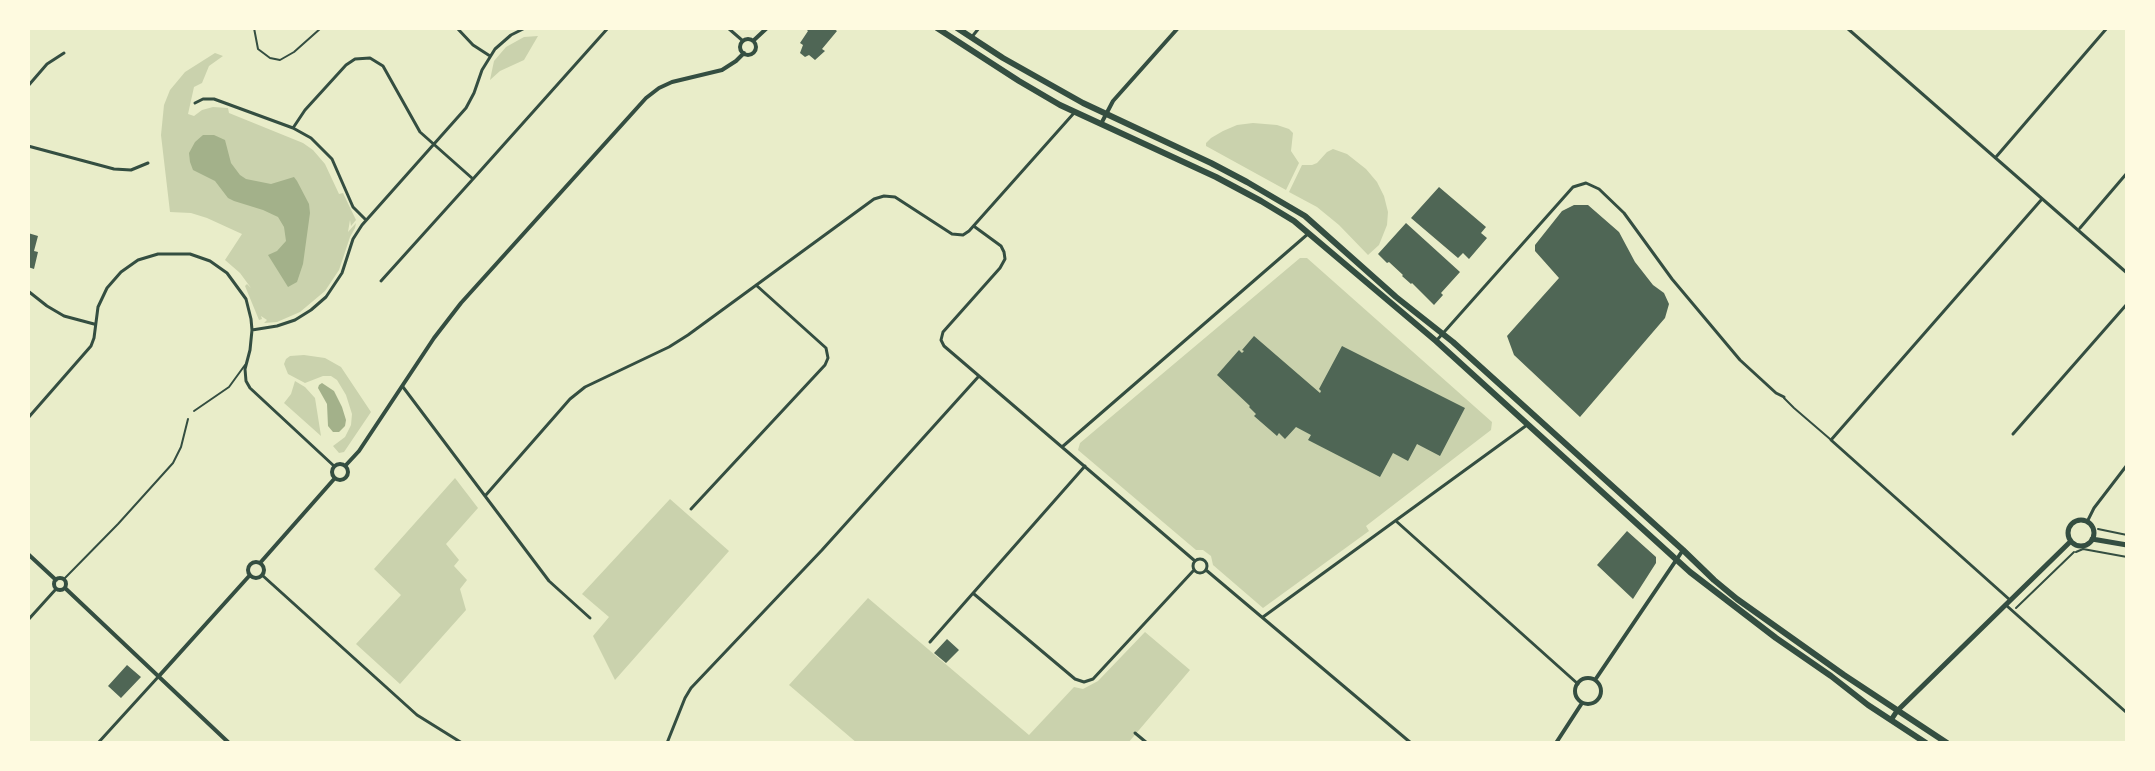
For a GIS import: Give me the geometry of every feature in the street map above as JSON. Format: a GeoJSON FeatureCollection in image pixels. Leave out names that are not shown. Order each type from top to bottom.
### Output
{"type":"FeatureCollection","features":[{"type":"Feature","properties":{"kind":"highway"},"geometry":{"type":"LineString","coordinates":[[937,28],[1074,112],[1102,122],[1243,191],[1294,221],[1436,341],[1720,595],[1854,695],[1926,743]]}},
{"type":"Feature","properties":{"kind":"highway"},"geometry":{"type":"LineString","coordinates":[[957,28],[1083,103],[1211,163],[1305,216],[1396,297],[1443,334],[1737,599],[1947,743]]}},
{"type":"Feature","properties":{"kind":"main road"},"geometry":{"type":"LineString","coordinates":[[2092,539],[2092,528],[2087,522],[2076,521],[2070,526],[2068,533],[2071,541],[2082,545],[2092,539],[2127,545]]}},
{"type":"Feature","properties":{"kind":"main road"},"geometry":{"type":"LineString","coordinates":[[1891,720],[2071,541]]}},
{"type":"Feature","properties":{"kind":"street"},"geometry":{"type":"LineString","coordinates":[[457,28],[473,45],[490,56]]}},
{"type":"Feature","properties":{"kind":"street"},"geometry":{"type":"LineString","coordinates":[[252,330],[286,324],[319,304],[337,281],[353,239],[366,220],[461,115],[471,101],[490,56],[506,38],[525,28]]}},
{"type":"Feature","properties":{"kind":"street"},"geometry":{"type":"LineString","coordinates":[[381,281],[608,28]]}},
{"type":"Feature","properties":{"kind":"street"},"geometry":{"type":"LineString","coordinates":[[728,28],[743,41]]}},
{"type":"Feature","properties":{"kind":"street"},"geometry":{"type":"LineString","coordinates":[[753,41],[767,28]]}},
{"type":"Feature","properties":{"kind":"street"},"geometry":{"type":"LineString","coordinates":[[971,38],[979,28]]}},
{"type":"Feature","properties":{"kind":"street"},"geometry":{"type":"LineString","coordinates":[[1102,122],[1113,101],[1178,28]]}},
{"type":"Feature","properties":{"kind":"street"},"geometry":{"type":"LineString","coordinates":[[1847,28],[2127,273]]}},
{"type":"Feature","properties":{"kind":"street"},"geometry":{"type":"LineString","coordinates":[[1996,157],[2107,28]]}},
{"type":"Feature","properties":{"kind":"street"},"geometry":{"type":"LineString","coordinates":[[743,41],[749,39],[756,45],[754,52],[744,53]]}},
{"type":"Feature","properties":{"kind":"street"},"geometry":{"type":"LineString","coordinates":[[743,41],[741,49],[744,53]]}},
{"type":"Feature","properties":{"kind":"street"},"geometry":{"type":"LineString","coordinates":[[28,86],[47,64],[64,53]]}},
{"type":"Feature","properties":{"kind":"street"},"geometry":{"type":"LineString","coordinates":[[346,465],[359,451],[461,303],[646,98],[672,82],[722,70],[744,53]]}},
{"type":"Feature","properties":{"kind":"street"},"geometry":{"type":"LineString","coordinates":[[293,128],[305,110],[346,65],[359,58],[370,58],[383,66],[417,128],[473,179]]}},
{"type":"Feature","properties":{"kind":"street"},"geometry":{"type":"LineString","coordinates":[[195,103],[214,99],[293,128],[311,138],[326,151],[337,168],[353,207],[366,220]]}},
{"type":"Feature","properties":{"kind":"street"},"geometry":{"type":"LineString","coordinates":[[485,496],[577,392],[679,342],[879,197],[890,196],[900,200],[952,234],[963,235],[974,227],[1074,112]]}},
{"type":"Feature","properties":{"kind":"street"},"geometry":{"type":"LineString","coordinates":[[28,146],[114,169],[131,170],[148,163]]}},
{"type":"Feature","properties":{"kind":"street"},"geometry":{"type":"LineString","coordinates":[[2078,229],[2127,173]]}},
{"type":"Feature","properties":{"kind":"street"},"geometry":{"type":"LineString","coordinates":[[1436,341],[1573,187],[1586,183],[1599,189],[1624,213],[1672,279],[1740,360],[1784,397]]}},
{"type":"Feature","properties":{"kind":"street"},"geometry":{"type":"LineString","coordinates":[[2042,199],[1831,440],[2127,713]]}},
{"type":"Feature","properties":{"kind":"street"},"geometry":{"type":"LineString","coordinates":[[974,227],[1001,246],[1004,262],[943,332],[941,340],[946,349],[1195,561],[1203,560],[1206,570]]}},
{"type":"Feature","properties":{"kind":"street"},"geometry":{"type":"LineString","coordinates":[[1062,447],[1309,233]]}},
{"type":"Feature","properties":{"kind":"street"},"geometry":{"type":"LineString","coordinates":[[28,418],[89,349],[102,297],[121,272],[148,256],[180,253],[210,261],[234,281],[246,299],[252,330],[245,377],[250,388],[334,466]]}},
{"type":"Feature","properties":{"kind":"street"},"geometry":{"type":"LineString","coordinates":[[691,509],[815,376],[828,358],[826,348],[756,285]]}},
{"type":"Feature","properties":{"kind":"street"},"geometry":{"type":"LineString","coordinates":[[28,291],[64,316],[94,324]]}},
{"type":"Feature","properties":{"kind":"street"},"geometry":{"type":"LineString","coordinates":[[2013,434],[2127,304]]}},
{"type":"Feature","properties":{"kind":"street"},"geometry":{"type":"LineString","coordinates":[[667,743],[691,688],[822,550],[979,376]]}},
{"type":"Feature","properties":{"kind":"street"},"geometry":{"type":"LineString","coordinates":[[403,387],[549,581],[590,618]]}},
{"type":"Feature","properties":{"kind":"street"},"geometry":{"type":"LineString","coordinates":[[1263,617],[1527,425]]}},
{"type":"Feature","properties":{"kind":"street"},"geometry":{"type":"LineString","coordinates":[[340,463],[346,465],[349,471],[347,477],[341,480],[335,478],[332,472],[334,466],[340,463]]}},
{"type":"Feature","properties":{"kind":"street"},"geometry":{"type":"LineString","coordinates":[[2087,522],[2127,465]]}},
{"type":"Feature","properties":{"kind":"street"},"geometry":{"type":"LineString","coordinates":[[930,642],[1085,466]]}},
{"type":"Feature","properties":{"kind":"street"},"geometry":{"type":"LineString","coordinates":[[260,563],[335,478]]}},
{"type":"Feature","properties":{"kind":"street"},"geometry":{"type":"LineString","coordinates":[[1396,521],[1578,684]]}},
{"type":"Feature","properties":{"kind":"street"},"geometry":{"type":"LineString","coordinates":[[1595,680],[1683,550]]}},
{"type":"Feature","properties":{"kind":"street"},"geometry":{"type":"LineString","coordinates":[[28,554],[56,580]]}},
{"type":"Feature","properties":{"kind":"street"},"geometry":{"type":"LineString","coordinates":[[974,594],[1075,679],[1084,682],[1094,678],[1194,570],[1195,561]]}},
{"type":"Feature","properties":{"kind":"street"},"geometry":{"type":"LineString","coordinates":[[260,563],[264,568],[257,578],[250,575],[250,564],[260,563]]}},
{"type":"Feature","properties":{"kind":"street"},"geometry":{"type":"LineString","coordinates":[[1194,570],[1200,573],[1206,570]]}},
{"type":"Feature","properties":{"kind":"street"},"geometry":{"type":"LineString","coordinates":[[1206,570],[1411,743]]}},
{"type":"Feature","properties":{"kind":"street"},"geometry":{"type":"LineString","coordinates":[[98,743],[250,575]]}},
{"type":"Feature","properties":{"kind":"street"},"geometry":{"type":"LineString","coordinates":[[262,575],[417,715],[462,743]]}},
{"type":"Feature","properties":{"kind":"street"},"geometry":{"type":"LineString","coordinates":[[56,580],[64,579],[65,588]]}},
{"type":"Feature","properties":{"kind":"street"},"geometry":{"type":"LineString","coordinates":[[56,580],[56,589]]}},
{"type":"Feature","properties":{"kind":"street"},"geometry":{"type":"LineString","coordinates":[[65,588],[229,743]]}},
{"type":"Feature","properties":{"kind":"street"},"geometry":{"type":"LineString","coordinates":[[56,589],[65,588]]}},
{"type":"Feature","properties":{"kind":"street"},"geometry":{"type":"LineString","coordinates":[[28,620],[56,589]]}},
{"type":"Feature","properties":{"kind":"street"},"geometry":{"type":"LineString","coordinates":[[1583,680],[1595,680],[1600,686],[1601,696],[1594,703],[1582,703],[1576,697],[1578,684],[1583,680]]}},
{"type":"Feature","properties":{"kind":"street"},"geometry":{"type":"LineString","coordinates":[[1556,743],[1582,703]]}},
{"type":"Feature","properties":{"kind":"street"},"geometry":{"type":"LineString","coordinates":[[1135,733],[1147,743]]}},
{"type":"Feature","properties":{"kind":"lane"},"geometry":{"type":"LineString","coordinates":[[254,28],[258,49],[270,58],[280,60],[321,28]]}},
{"type":"Feature","properties":{"kind":"lane"},"geometry":{"type":"LineString","coordinates":[[194,411],[229,387],[247,360]]}},
{"type":"Feature","properties":{"kind":"lane"},"geometry":{"type":"LineString","coordinates":[[1784,397],[1831,440]]}},
{"type":"Feature","properties":{"kind":"lane"},"geometry":{"type":"LineString","coordinates":[[64,579],[173,463],[181,447],[188,419]]}},
{"type":"Feature","properties":{"kind":"path"},"geometry":{"type":"LineString","coordinates":[[2098,529],[2127,535]]}},
{"type":"Feature","properties":{"kind":"path"},"geometry":{"type":"LineString","coordinates":[[2013,611],[2074,552],[2083,549],[2127,557]]}},
{"type":"Feature","properties":{"kind":"shaded area"},"geometry":{"type":"Polygon","coordinates":[[[538,36],[524,60],[500,71],[490,80],[494,61],[506,47],[524,37],[538,36]]]}},
{"type":"Feature","properties":{"kind":"shaded area"},"geometry":{"type":"Polygon","coordinates":[[[215,53],[223,56],[209,66],[202,83],[194,87],[188,114],[194,116],[213,107],[228,108],[229,113],[303,143],[325,164],[356,220],[351,226],[350,220],[348,232],[356,223],[355,228],[339,270],[325,291],[300,312],[277,322],[264,323],[267,320],[261,316],[259,320],[245,286],[247,284],[251,288],[225,260],[242,234],[191,213],[170,212],[161,135],[164,105],[170,90],[185,72],[215,53]]]}},
{"type":"Feature","properties":{"kind":"shaded area"},"geometry":{"type":"Polygon","coordinates":[[[1253,123],[1277,125],[1293,133],[1291,151],[1299,163],[1286,190],[1206,146],[1211,138],[1223,131],[1253,123]]]}},
{"type":"Feature","properties":{"kind":"shaded area"},"geometry":{"type":"Polygon","coordinates":[[[203,135],[214,135],[225,140],[231,163],[246,179],[271,184],[294,177],[297,181],[309,204],[310,213],[303,264],[297,282],[288,287],[268,255],[286,241],[284,227],[278,217],[228,198],[215,181],[193,170],[189,153],[203,135]]]}},
{"type":"Feature","properties":{"kind":"shaded area"},"geometry":{"type":"Polygon","coordinates":[[[1333,149],[1347,154],[1366,169],[1384,196],[1387,225],[1379,245],[1368,255],[1317,207],[1289,192],[1302,165],[1317,163],[1333,149]]]}},
{"type":"Feature","properties":{"kind":"shaded area"},"geometry":{"type":"Polygon","coordinates":[[[1300,258],[1307,258],[1492,422],[1491,430],[1366,526],[1369,531],[1263,608],[1213,565],[1211,556],[1203,550],[1196,550],[1078,450],[1080,443],[1300,258]]]}},
{"type":"Feature","properties":{"kind":"shaded area"},"geometry":{"type":"Polygon","coordinates":[[[304,355],[325,358],[341,367],[371,412],[344,452],[339,453],[333,446],[345,437],[351,425],[352,414],[346,395],[331,376],[305,383],[288,374],[284,364],[286,359],[304,355]]]}},
{"type":"Feature","properties":{"kind":"shaded area"},"geometry":{"type":"Polygon","coordinates":[[[295,381],[315,398],[321,436],[284,403],[295,381]]]}},
{"type":"Feature","properties":{"kind":"shaded area"},"geometry":{"type":"Polygon","coordinates":[[[322,383],[334,391],[342,407],[346,420],[339,432],[333,432],[328,426],[327,404],[318,388],[322,383]]]}},
{"type":"Feature","properties":{"kind":"shaded area"},"geometry":{"type":"Polygon","coordinates":[[[455,478],[478,508],[446,544],[459,560],[454,566],[467,580],[460,589],[466,610],[400,684],[356,644],[401,595],[374,569],[455,478]]]}},
{"type":"Feature","properties":{"kind":"shaded area"},"geometry":{"type":"Polygon","coordinates":[[[670,499],[729,551],[615,680],[593,636],[609,617],[582,594],[670,499]]]}},
{"type":"Feature","properties":{"kind":"shaded area"},"geometry":{"type":"Polygon","coordinates":[[[868,598],[1029,735],[1074,687],[1083,689],[1098,681],[1145,632],[1190,670],[1128,743],[857,743],[789,685],[868,598]]]}},
{"type":"Feature","properties":{"kind":"building"},"geometry":{"type":"Polygon","coordinates":[[[805,28],[833,28],[837,31],[822,49],[825,51],[815,60],[800,53],[803,45],[800,43],[808,31],[805,28]]]}},
{"type":"Feature","properties":{"kind":"building"},"geometry":{"type":"Polygon","coordinates":[[[1439,187],[1486,227],[1481,233],[1487,238],[1469,259],[1463,253],[1458,258],[1411,218],[1439,187]]]}},
{"type":"Feature","properties":{"kind":"building"},"geometry":{"type":"Polygon","coordinates":[[[1574,205],[1588,205],[1619,232],[1635,262],[1653,285],[1664,293],[1669,304],[1665,318],[1580,417],[1514,355],[1507,336],[1559,278],[1535,251],[1535,245],[1562,211],[1574,205]]]}},
{"type":"Feature","properties":{"kind":"building"},"geometry":{"type":"Polygon","coordinates":[[[1406,223],[1460,272],[1434,305],[1378,254],[1406,223]]]}},
{"type":"Feature","properties":{"kind":"building"},"geometry":{"type":"Polygon","coordinates":[[[28,233],[38,236],[34,269],[28,267],[28,233]]]}},
{"type":"Feature","properties":{"kind":"building"},"geometry":{"type":"Polygon","coordinates":[[[1254,336],[1320,393],[1319,389],[1342,346],[1465,408],[1440,456],[1417,444],[1408,461],[1393,453],[1380,477],[1308,440],[1311,435],[1296,427],[1285,439],[1279,433],[1277,436],[1217,375],[1239,350],[1244,351],[1254,336]]]}},
{"type":"Feature","properties":{"kind":"building"},"geometry":{"type":"Polygon","coordinates":[[[1627,531],[1656,557],[1656,563],[1633,599],[1597,565],[1627,531]]]}},
{"type":"Feature","properties":{"kind":"building"},"geometry":{"type":"Polygon","coordinates":[[[947,639],[959,650],[946,663],[934,653],[947,639]]]}},
{"type":"Feature","properties":{"kind":"building"},"geometry":{"type":"Polygon","coordinates":[[[127,665],[141,677],[121,698],[108,686],[127,665]]]}}]}
